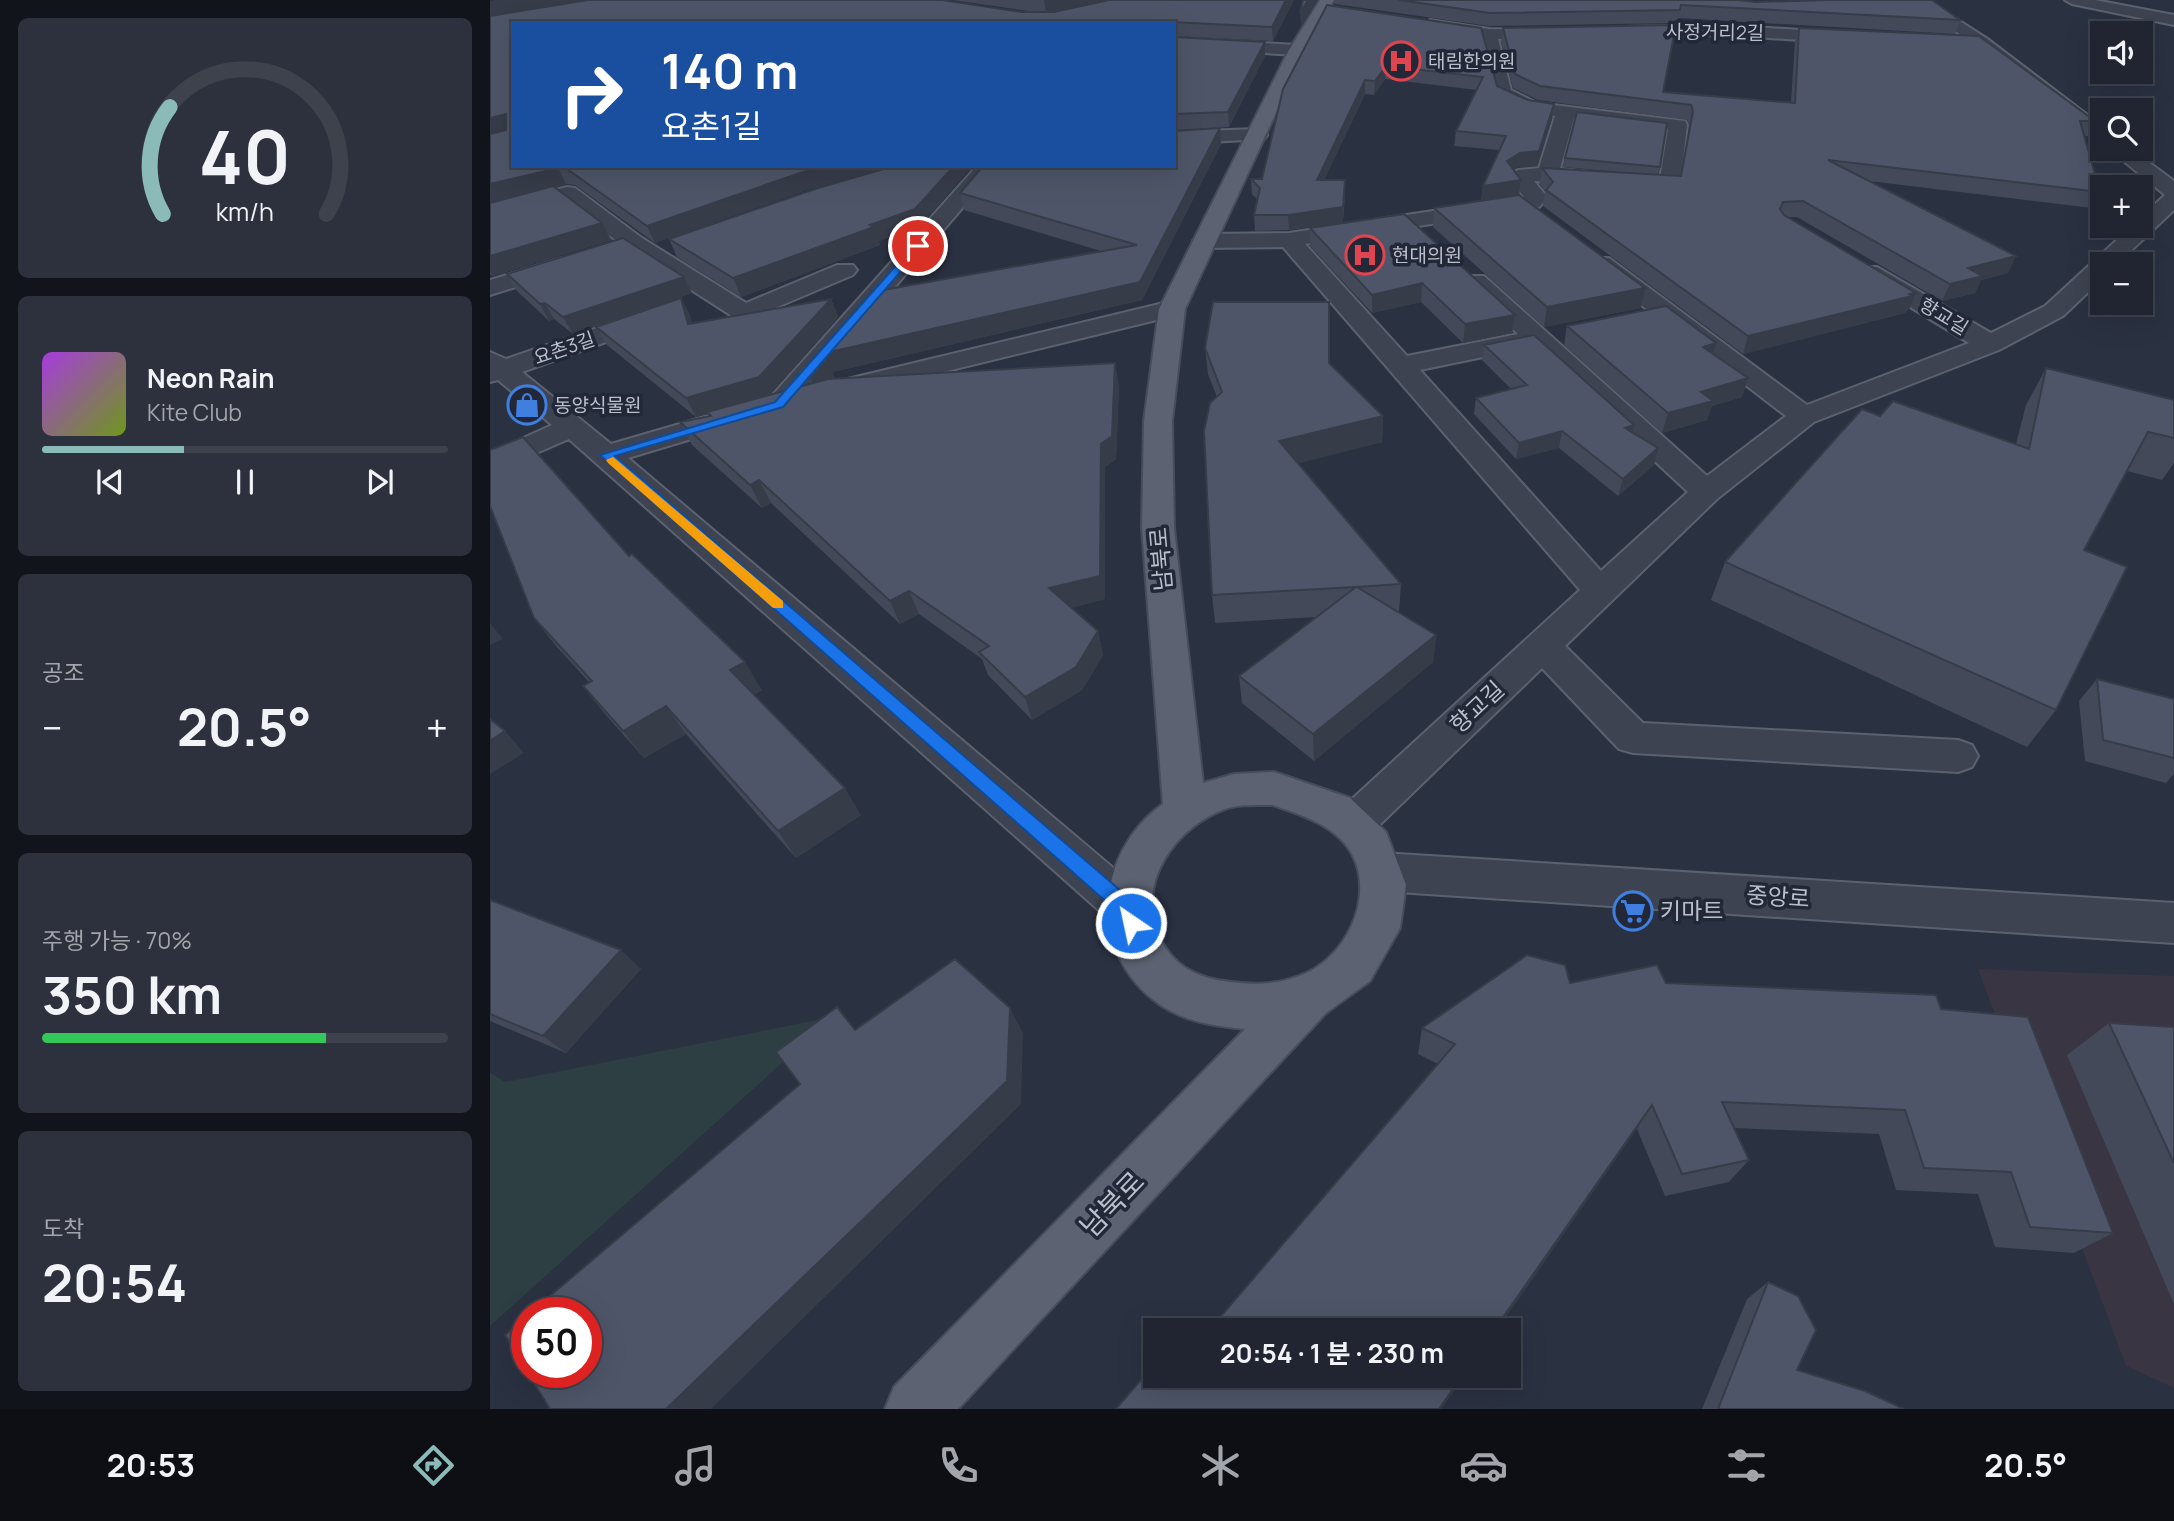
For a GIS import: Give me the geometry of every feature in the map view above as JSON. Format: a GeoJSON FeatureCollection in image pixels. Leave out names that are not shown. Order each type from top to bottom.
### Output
{"type":"FeatureCollection","features":[{"type":"Feature","properties":{"kind":"main road","name":"남북로"},"geometry":{"type":"LineString","coordinates":[[1185,810],[1158,528],[1158,421],[1172,309],[1297,50],[1328,7]]}},
{"type":"Feature","properties":{"kind":"main road"},"geometry":{"type":"LineString","coordinates":[[1242,789],[1274,789],[1303,794],[1330,806],[1354,823],[1371,845],[1382,872],[1384,900],[1378,929],[1363,957],[1339,980],[1308,998],[1274,1007],[1237,1010],[1202,1002],[1172,986],[1149,964],[1134,937],[1128,908],[1131,880],[1143,852],[1161,829],[1185,810],[1212,797],[1242,789]]}},
{"type":"Feature","properties":{"kind":"main road","name":"남북로"},"geometry":{"type":"LineString","coordinates":[[916,1409],[1308,998]]}},
{"type":"Feature","properties":{"kind":"street"},"geometry":{"type":"LineString","coordinates":[[2071,0],[2174,20]]}},
{"type":"Feature","properties":{"kind":"street"},"geometry":{"type":"LineString","coordinates":[[1914,3],[1983,43],[2090,126]]}},
{"type":"Feature","properties":{"kind":"street"},"geometry":{"type":"LineString","coordinates":[[1409,22],[1489,34],[1572,33]]}},
{"type":"Feature","properties":{"kind":"street","name":"사정거리2길"},"geometry":{"type":"LineString","coordinates":[[1599,32],[1723,30],[1867,39]]}},
{"type":"Feature","properties":{"kind":"street"},"geometry":{"type":"LineString","coordinates":[[1204,241],[1289,240],[1521,203],[1537,198],[1518,176],[1548,174],[1669,186],[1678,125],[1533,108],[1503,93],[1489,34]]}},
{"type":"Feature","properties":{"kind":"street"},"geometry":{"type":"LineString","coordinates":[[1948,42],[1983,43]]}},
{"type":"Feature","properties":{"kind":"street"},"geometry":{"type":"LineString","coordinates":[[1176,43],[1297,50]]}},
{"type":"Feature","properties":{"kind":"street"},"geometry":{"type":"LineString","coordinates":[[1548,174],[1566,112]]}},
{"type":"Feature","properties":{"kind":"street"},"geometry":{"type":"LineString","coordinates":[[1176,138],[1257,135]]}},
{"type":"Feature","properties":{"kind":"street"},"geometry":{"type":"LineString","coordinates":[[2135,161],[2174,191]]}},
{"type":"Feature","properties":{"kind":"street"},"geometry":{"type":"LineString","coordinates":[[779,405],[986,168]]}},
{"type":"Feature","properties":{"kind":"street"},"geometry":{"type":"LineString","coordinates":[[490,213],[567,193],[644,249],[744,313],[845,270]]}},
{"type":"Feature","properties":{"kind":"street","name":"향교길"},"geometry":{"type":"LineString","coordinates":[[2117,252],[2174,198]]}},
{"type":"Feature","properties":{"kind":"street"},"geometry":{"type":"LineString","coordinates":[[1521,203],[1542,219]]}},
{"type":"Feature","properties":{"kind":"street"},"geometry":{"type":"LineString","coordinates":[[1409,221],[1429,239]]}},
{"type":"Feature","properties":{"kind":"street"},"geometry":{"type":"LineString","coordinates":[[1289,240],[1601,592]]}},
{"type":"Feature","properties":{"kind":"street"},"geometry":{"type":"LineString","coordinates":[[608,251],[679,245]]}},
{"type":"Feature","properties":{"kind":"street"},"geometry":{"type":"LineString","coordinates":[[1584,250],[1804,416]]}},
{"type":"Feature","properties":{"kind":"street"},"geometry":{"type":"LineString","coordinates":[[490,288],[582,259]]}},
{"type":"Feature","properties":{"kind":"street","name":"향교길"},"geometry":{"type":"LineString","coordinates":[[1848,260],[1990,344]]}},
{"type":"Feature","properties":{"kind":"street"},"geometry":{"type":"LineString","coordinates":[[1459,267],[1551,336],[1706,492]]}},
{"type":"Feature","properties":{"kind":"street","name":"향교길"},"geometry":{"type":"LineString","coordinates":[[1354,823],[1706,492],[1804,416],[1990,344],[2054,311],[2090,277]]}},
{"type":"Feature","properties":{"kind":"street","name":"요촌3길"},"geometry":{"type":"LineString","coordinates":[[494,368],[717,296]]}},
{"type":"Feature","properties":{"kind":"street"},"geometry":{"type":"LineString","coordinates":[[606,455],[779,405],[1172,309]]}},
{"type":"Feature","properties":{"kind":"street"},"geometry":{"type":"LineString","coordinates":[[1628,321],[1667,313]]}},
{"type":"Feature","properties":{"kind":"street"},"geometry":{"type":"LineString","coordinates":[[1400,366],[1551,336]]}},
{"type":"Feature","properties":{"kind":"street"},"geometry":{"type":"LineString","coordinates":[[494,368],[606,455],[1128,908]]}},
{"type":"Feature","properties":{"kind":"street"},"geometry":{"type":"LineString","coordinates":[[490,464],[572,427]]}},
{"type":"Feature","properties":{"kind":"street"},"geometry":{"type":"LineString","coordinates":[[1543,646],[1633,738],[1958,756]]}},
{"type":"Feature","properties":{"kind":"street","name":"중앙로"},"geometry":{"type":"LineString","coordinates":[[1382,872],[2174,923]]}},
{"type":"Feature","properties":{"kind":"shaded area"},"geometry":{"type":"Polygon","coordinates":[[[1978,969],[2174,976],[2174,1388],[2126,1366],[1978,969]]]}},
{"type":"Feature","properties":{"kind":"shaded area"},"geometry":{"type":"Polygon","coordinates":[[[833,1017],[522,1297],[511,1297],[511,1307],[490,1326],[490,1073],[505,1082],[833,1017]]]}},
{"type":"Feature","properties":{"kind":"building"},"geometry":{"type":"Polygon","coordinates":[[[588,0],[942,0],[1022,12],[1054,12],[1109,0],[1286,0],[1272,27],[1176,21],[511,21],[511,168],[558,168],[490,184],[490,134],[506,130],[506,114],[490,118],[490,16],[588,0]]]}},
{"type":"Feature","properties":{"kind":"building"},"geometry":{"type":"Polygon","coordinates":[[[1303,0],[1308,0],[1300,13],[1303,0]]]}},
{"type":"Feature","properties":{"kind":"building"},"geometry":{"type":"Polygon","coordinates":[[[1399,0],[1932,0],[1960,20],[1681,5],[1680,10],[1490,13],[1399,0]]]}},
{"type":"Feature","properties":{"kind":"building"},"geometry":{"type":"Polygon","coordinates":[[[1327,5],[1481,28],[1497,86],[1528,100],[1554,104],[1539,151],[1520,153],[1507,161],[1521,180],[1483,186],[1506,136],[1456,131],[1483,77],[1386,66],[1375,81],[1365,80],[1317,180],[1345,180],[1343,207],[1288,215],[1254,215],[1260,188],[1251,179],[1262,179],[1283,89],[1327,5]]]}},
{"type":"Feature","properties":{"kind":"building"},"geometry":{"type":"Polygon","coordinates":[[[1676,25],[1663,92],[1795,103],[1799,28],[1979,36],[2090,117],[2090,121],[2080,121],[2095,175],[2090,175],[2090,191],[1828,160],[2016,256],[1968,268],[1983,276],[1950,284],[1803,201],[1783,202],[1780,209],[1784,215],[1916,293],[1748,336],[1546,190],[1553,182],[1542,168],[1681,176],[1693,111],[1691,105],[1540,86],[1515,74],[1503,28],[1676,25]]]}},
{"type":"Feature","properties":{"kind":"building"},"geometry":{"type":"Polygon","coordinates":[[[1176,37],[1265,42],[1228,112],[1176,114],[1176,37]]]}},
{"type":"Feature","properties":{"kind":"building"},"geometry":{"type":"Polygon","coordinates":[[[1577,112],[1667,123],[1660,167],[1565,158],[1577,112]]]}},
{"type":"Feature","properties":{"kind":"building"},"geometry":{"type":"Polygon","coordinates":[[[1220,128],[1140,282],[825,353],[826,362],[806,367],[872,292],[1137,245],[960,193],[981,168],[1176,168],[1176,131],[1220,128]]]}},
{"type":"Feature","properties":{"kind":"building"},"geometry":{"type":"Polygon","coordinates":[[[558,168],[818,168],[647,226],[567,169],[558,168]]]}},
{"type":"Feature","properties":{"kind":"building"},"geometry":{"type":"Polygon","coordinates":[[[887,168],[952,168],[915,209],[870,225],[874,227],[733,278],[669,239],[818,188],[887,168]]]}},
{"type":"Feature","properties":{"kind":"building"},"geometry":{"type":"Polygon","coordinates":[[[553,186],[602,223],[490,256],[490,203],[553,186]]]}},
{"type":"Feature","properties":{"kind":"building"},"geometry":{"type":"Polygon","coordinates":[[[1519,195],[1645,288],[1547,307],[1434,208],[1519,195]]]}},
{"type":"Feature","properties":{"kind":"building"},"geometry":{"type":"Polygon","coordinates":[[[1404,214],[1515,315],[1465,324],[1422,283],[1372,295],[1310,228],[1404,214]]]}},
{"type":"Feature","properties":{"kind":"building"},"geometry":{"type":"Polygon","coordinates":[[[623,238],[684,277],[563,317],[545,303],[540,304],[507,274],[623,238]]]}},
{"type":"Feature","properties":{"kind":"building"},"geometry":{"type":"Polygon","coordinates":[[[681,298],[688,324],[831,299],[759,377],[686,398],[596,327],[681,298]]]}},
{"type":"Feature","properties":{"kind":"building"},"geometry":{"type":"Polygon","coordinates":[[[1213,302],[1329,302],[1329,363],[1383,416],[1279,441],[1401,584],[1357,587],[1436,635],[1313,734],[1239,676],[1356,587],[1212,595],[1204,431],[1210,403],[1222,392],[1205,348],[1213,302]]]}},
{"type":"Feature","properties":{"kind":"building"},"geometry":{"type":"Polygon","coordinates":[[[1666,306],[1716,343],[1703,347],[1748,378],[1701,392],[1713,401],[1668,413],[1567,326],[1666,306]]]}},
{"type":"Feature","properties":{"kind":"building"},"geometry":{"type":"Polygon","coordinates":[[[1534,335],[1634,425],[1625,428],[1658,448],[1623,479],[1562,431],[1519,443],[1476,398],[1527,385],[1484,345],[1534,335]]]}},
{"type":"Feature","properties":{"kind":"building"},"geometry":{"type":"Polygon","coordinates":[[[1115,363],[1112,436],[1101,444],[1100,576],[1049,588],[1098,631],[1076,667],[1025,697],[979,652],[989,646],[909,591],[890,601],[759,480],[750,485],[680,422],[711,416],[707,412],[828,379],[1115,363]]]}},
{"type":"Feature","properties":{"kind":"building"},"geometry":{"type":"Polygon","coordinates":[[[2046,368],[2174,400],[2174,438],[2148,432],[2084,550],[2127,567],[2056,710],[1725,562],[1862,409],[1880,416],[1893,401],[2029,449],[2046,368]]]}},
{"type":"Feature","properties":{"kind":"building"},"geometry":{"type":"Polygon","coordinates":[[[523,437],[629,556],[632,554],[745,662],[730,670],[845,788],[778,831],[666,706],[623,731],[583,686],[592,681],[534,618],[490,506],[490,450],[523,437]]]}},
{"type":"Feature","properties":{"kind":"building"},"geometry":{"type":"Polygon","coordinates":[[[2097,679],[2174,699],[2174,758],[2103,740],[2097,679]]]}},
{"type":"Feature","properties":{"kind":"building"},"geometry":{"type":"Polygon","coordinates":[[[490,719],[505,731],[490,741],[490,719]]]}},
{"type":"Feature","properties":{"kind":"building"},"geometry":{"type":"Polygon","coordinates":[[[490,900],[621,950],[543,1036],[490,1014],[490,900]]]}},
{"type":"Feature","properties":{"kind":"building"},"geometry":{"type":"Polygon","coordinates":[[[1527,955],[1565,965],[1570,983],[1657,965],[1666,983],[1936,995],[1941,1009],[2028,1017],[2113,1233],[2030,1227],[2011,1172],[1924,1168],[1905,1110],[1722,1102],[1749,1160],[1682,1174],[1652,1105],[1502,1318],[1219,1318],[1455,1044],[1422,1028],[1527,955]]]}},
{"type":"Feature","properties":{"kind":"building"},"geometry":{"type":"Polygon","coordinates":[[[955,959],[1010,1008],[1007,1081],[666,1409],[550,1409],[537,1388],[602,1388],[602,1297],[549,1297],[800,1084],[776,1052],[837,1007],[855,1030],[955,959]]]}},
{"type":"Feature","properties":{"kind":"building"},"geometry":{"type":"Polygon","coordinates":[[[2109,1023],[2174,1027],[2174,1163],[2109,1023]]]}},
{"type":"Feature","properties":{"kind":"building"},"geometry":{"type":"Polygon","coordinates":[[[1768,1282],[1798,1296],[1816,1330],[1797,1370],[1865,1391],[1904,1409],[1718,1409],[1768,1282]]]}},
{"type":"Feature","properties":{"kind":"building"},"geometry":{"type":"Polygon","coordinates":[[[511,1330],[511,1345],[505,1335],[511,1330]]]}},
{"type":"Feature","properties":{"kind":"building"},"geometry":{"type":"Polygon","coordinates":[[[1143,1378],[1143,1388],[1159,1389],[1454,1388],[1439,1409],[1116,1409],[1143,1378]]]}},
{"type":"Feature","properties":{"kind":"slow traffic"},"geometry":{"type":"LineString","coordinates":[[613,460],[778,604]]}},
{"type":"Feature","properties":{"kind":"place","name":"태림한의원"},"geometry":{"type":"Point","coordinates":[1401,61]}},
{"type":"Feature","properties":{"kind":"place","name":"현대의원"},"geometry":{"type":"Point","coordinates":[1365,255]}},
{"type":"Feature","properties":{"kind":"place","name":"동양식물원"},"geometry":{"type":"Point","coordinates":[527,405]}},
{"type":"Feature","properties":{"kind":"place","name":"키마트"},"geometry":{"type":"Point","coordinates":[1633,911]}},
{"type":"Feature","properties":{"kind":"route"},"geometry":{"type":"LineString","coordinates":[[918,246],[779,405],[606,455],[1128,908],[1131,923]]}}]}
